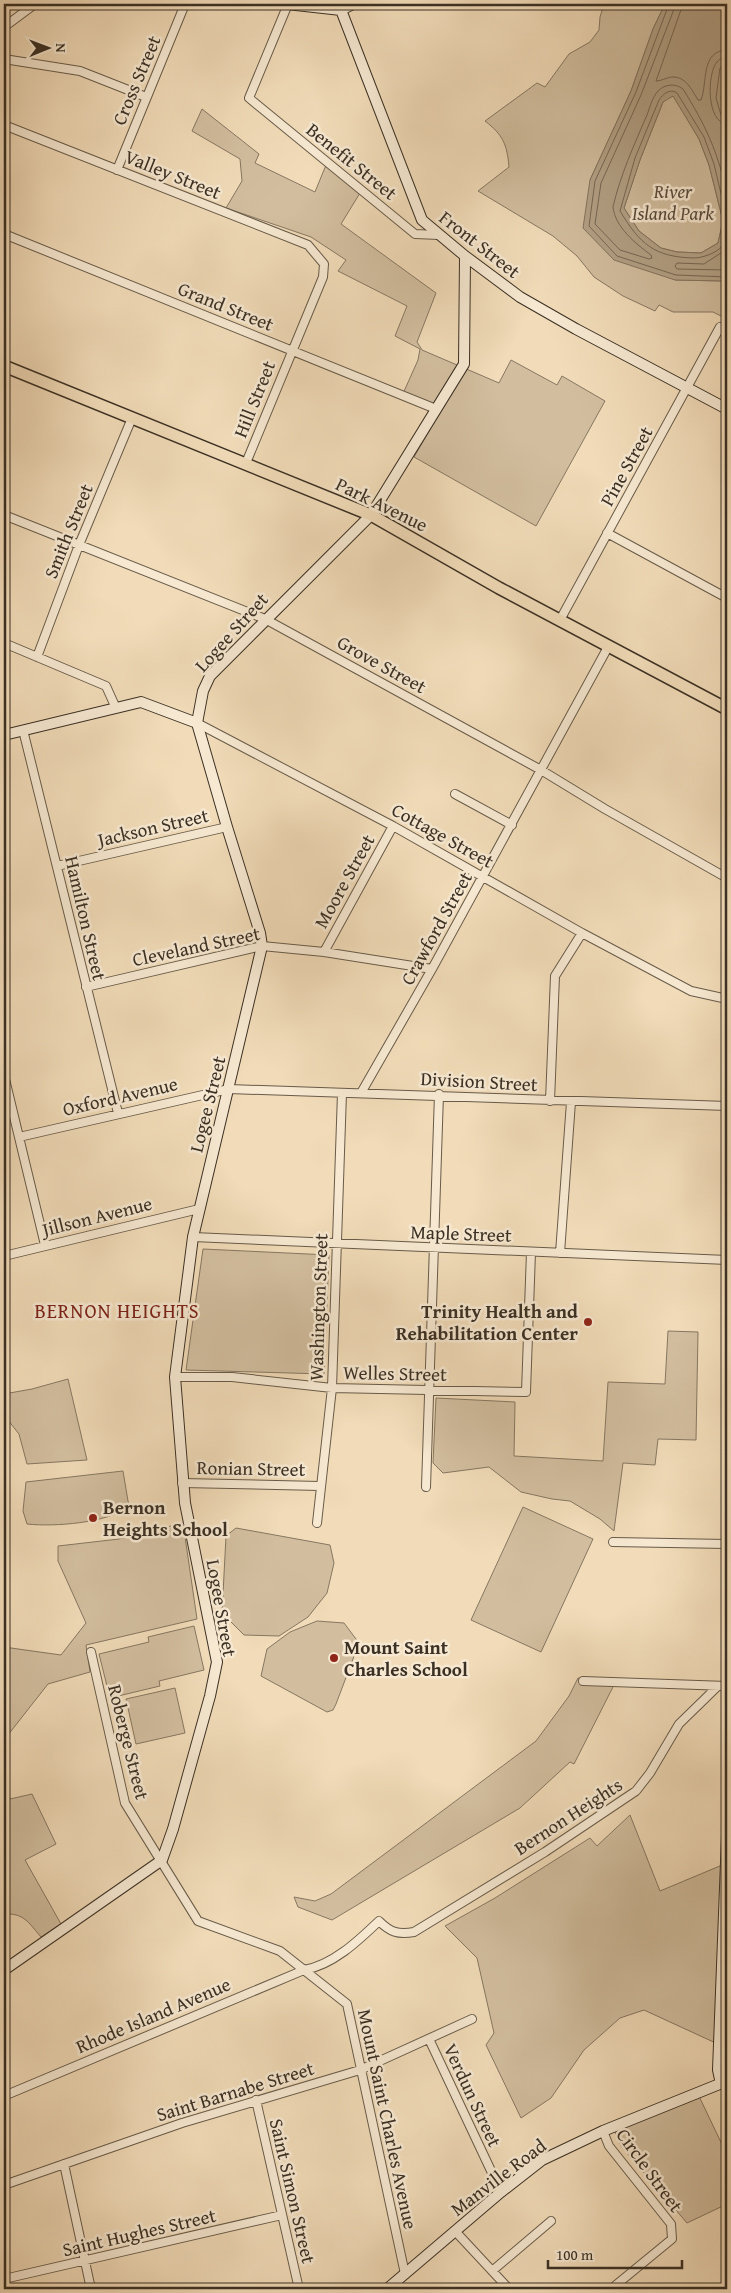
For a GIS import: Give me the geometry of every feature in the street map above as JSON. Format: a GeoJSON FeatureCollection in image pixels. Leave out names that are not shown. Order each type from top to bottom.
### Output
{"type":"FeatureCollection","features":[{"type":"Feature","properties":{"kind":"main road","name":"Park Avenue"},"geometry":{"type":"LineString","coordinates":[[4,366],[371,514],[608,647],[726,706]]}},
{"type":"Feature","properties":{"kind":"street"},"geometry":{"type":"LineString","coordinates":[[4,27],[35,4]]}},
{"type":"Feature","properties":{"kind":"street","name":"Cross Street"},"geometry":{"type":"LineString","coordinates":[[117,170],[186,4]]}},
{"type":"Feature","properties":{"kind":"street"},"geometry":{"type":"LineString","coordinates":[[288,4],[341,7],[353,4]]}},
{"type":"Feature","properties":{"kind":"street","name":"Benefit Street"},"geometry":{"type":"LineString","coordinates":[[288,4],[249,98],[415,234],[439,235]]}},
{"type":"Feature","properties":{"kind":"street","name":"Front Street"},"geometry":{"type":"LineString","coordinates":[[341,7],[422,220],[465,256],[520,297],[727,409]]}},
{"type":"Feature","properties":{"kind":"street"},"geometry":{"type":"LineString","coordinates":[[4,59],[80,71],[146,98]]}},
{"type":"Feature","properties":{"kind":"street","name":"Valley Street"},"geometry":{"type":"LineString","coordinates":[[4,125],[308,245],[324,264]]}},
{"type":"Feature","properties":{"kind":"street","name":"Grand Street"},"geometry":{"type":"LineString","coordinates":[[4,234],[436,409]]}},
{"type":"Feature","properties":{"kind":"street","name":"Logee Street"},"geometry":{"type":"LineString","coordinates":[[162,1860],[173,1829],[200,1734],[217,1662],[182,1484],[175,1377],[193,1238],[199,1208],[262,946],[260,933],[227,827],[198,722],[203,691],[210,676],[371,514],[464,364],[465,256]]}},
{"type":"Feature","properties":{"kind":"street","name":"Hill Street"},"geometry":{"type":"LineString","coordinates":[[246,463],[323,277],[324,264]]}},
{"type":"Feature","properties":{"kind":"street","name":"Pine Street"},"geometry":{"type":"LineString","coordinates":[[560,620],[720,327]]}},
{"type":"Feature","properties":{"kind":"street","name":"Smith Street"},"geometry":{"type":"LineString","coordinates":[[37,657],[79,546],[132,418]]}},
{"type":"Feature","properties":{"kind":"street","name":"Grove Street"},"geometry":{"type":"LineString","coordinates":[[4,515],[265,619],[541,770],[605,810],[727,878]]}},
{"type":"Feature","properties":{"kind":"street"},"geometry":{"type":"LineString","coordinates":[[608,533],[727,598]]}},
{"type":"Feature","properties":{"kind":"street"},"geometry":{"type":"LineString","coordinates":[[4,643],[106,686],[115,706],[4,735]]}},
{"type":"Feature","properties":{"kind":"street","name":"Crawford Street"},"geometry":{"type":"LineString","coordinates":[[362,1093],[512,825],[608,647]]}},
{"type":"Feature","properties":{"kind":"street","name":"Cottage Street"},"geometry":{"type":"LineString","coordinates":[[115,706],[141,702],[198,722],[393,826],[582,933],[690,991],[727,999]]}},
{"type":"Feature","properties":{"kind":"street","name":"Hamilton Street"},"geometry":{"type":"LineString","coordinates":[[23,730],[118,1113]]}},
{"type":"Feature","properties":{"kind":"street"},"geometry":{"type":"LineString","coordinates":[[455,794],[512,825]]}},
{"type":"Feature","properties":{"kind":"street","name":"Moore Street"},"geometry":{"type":"LineString","coordinates":[[324,952],[393,826]]}},
{"type":"Feature","properties":{"kind":"street","name":"Jackson Street"},"geometry":{"type":"LineString","coordinates":[[57,866],[227,827]]}},
{"type":"Feature","properties":{"kind":"street"},"geometry":{"type":"LineString","coordinates":[[550,1101],[554,976],[582,933]]}},
{"type":"Feature","properties":{"kind":"street","name":"Cleveland Street"},"geometry":{"type":"LineString","coordinates":[[86,987],[262,946],[324,952],[432,969]]}},
{"type":"Feature","properties":{"kind":"street"},"geometry":{"type":"LineString","coordinates":[[4,1075],[45,1245]]}},
{"type":"Feature","properties":{"kind":"street","name":"Division Street"},"geometry":{"type":"LineString","coordinates":[[229,1088],[342,1093],[439,1094],[571,1102],[727,1106]]}},
{"type":"Feature","properties":{"kind":"street","name":"Oxford Avenue"},"geometry":{"type":"LineString","coordinates":[[19,1137],[229,1088]]}},
{"type":"Feature","properties":{"kind":"street","name":"Washington Street"},"geometry":{"type":"LineString","coordinates":[[317,1523],[332,1388],[342,1093]]}},
{"type":"Feature","properties":{"kind":"street"},"geometry":{"type":"LineString","coordinates":[[426,1487],[436,1248],[439,1094]]}},
{"type":"Feature","properties":{"kind":"street"},"geometry":{"type":"LineString","coordinates":[[560,1253],[571,1102]]}},
{"type":"Feature","properties":{"kind":"street","name":"Jillson Avenue"},"geometry":{"type":"LineString","coordinates":[[4,1256],[199,1208]]}},
{"type":"Feature","properties":{"kind":"street","name":"Maple Street"},"geometry":{"type":"LineString","coordinates":[[193,1238],[727,1260]]}},
{"type":"Feature","properties":{"kind":"street","name":"Welles Street"},"geometry":{"type":"LineString","coordinates":[[175,1377],[232,1377],[332,1388],[526,1392],[531,1252]]}},
{"type":"Feature","properties":{"kind":"street","name":"Ronian Street"},"geometry":{"type":"LineString","coordinates":[[182,1484],[320,1486]]}},
{"type":"Feature","properties":{"kind":"street"},"geometry":{"type":"LineString","coordinates":[[613,1542],[727,1544]]}},
{"type":"Feature","properties":{"kind":"street","name":"Roberge Street"},"geometry":{"type":"LineString","coordinates":[[91,1652],[124,1803],[162,1860]]}},
{"type":"Feature","properties":{"kind":"street"},"geometry":{"type":"LineString","coordinates":[[583,1681],[727,1686]]}},
{"type":"Feature","properties":{"kind":"street","name":"Bernon Heights"},"geometry":{"type":"LineString","coordinates":[[316,1968],[357,1942],[378,1921],[389,1931],[402,1934],[414,1932],[545,1852],[622,1802],[636,1791],[650,1773],[679,1724],[718,1686]]}},
{"type":"Feature","properties":{"kind":"street"},"geometry":{"type":"LineString","coordinates":[[724,2083],[718,2070],[727,1836]]}},
{"type":"Feature","properties":{"kind":"street"},"geometry":{"type":"LineString","coordinates":[[5,1968],[162,1860]]}},
{"type":"Feature","properties":{"kind":"street","name":"Mount Saint Charles Avenue"},"geometry":{"type":"LineString","coordinates":[[162,1860],[198,1920],[280,1951],[347,2004],[405,2274]]}},
{"type":"Feature","properties":{"kind":"street","name":"Rhode Island Avenue"},"geometry":{"type":"LineString","coordinates":[[4,2096],[304,1970],[316,1968]]}},
{"type":"Feature","properties":{"kind":"street","name":"Saint Barnabe Street"},"geometry":{"type":"LineString","coordinates":[[4,2185],[182,2123],[360,2070],[472,2019]]}},
{"type":"Feature","properties":{"kind":"street","name":"Verdun Street"},"geometry":{"type":"LineString","coordinates":[[429,2039],[501,2192]]}},
{"type":"Feature","properties":{"kind":"street","name":"Manville Road"},"geometry":{"type":"LineString","coordinates":[[388,2289],[501,2192],[542,2160],[602,2131],[724,2083]]}},
{"type":"Feature","properties":{"kind":"street","name":"Saint Simon Street"},"geometry":{"type":"LineString","coordinates":[[256,2100],[298,2289]]}},
{"type":"Feature","properties":{"kind":"street","name":"Circle Street"},"geometry":{"type":"LineString","coordinates":[[602,2131],[609,2146],[671,2224],[672,2239],[611,2289]]}},
{"type":"Feature","properties":{"kind":"street"},"geometry":{"type":"LineString","coordinates":[[64,2164],[91,2289]]}},
{"type":"Feature","properties":{"kind":"street","name":"Saint Hughes Street"},"geometry":{"type":"LineString","coordinates":[[4,2279],[282,2216]]}},
{"type":"Feature","properties":{"kind":"street"},"geometry":{"type":"LineString","coordinates":[[492,2270],[551,2221]]}},
{"type":"Feature","properties":{"kind":"street"},"geometry":{"type":"LineString","coordinates":[[455,2231],[509,2289]]}},
{"type":"Feature","properties":{"kind":"green space"},"geometry":{"type":"Polygon","coordinates":[[[604,4],[665,4],[653,29],[631,91],[590,180],[675,280],[724,281],[727,283],[727,319],[713,312],[673,312],[659,305],[655,311],[623,296],[594,277],[577,256],[553,236],[478,191],[509,167],[503,141],[485,121],[537,83],[545,87],[569,54],[590,42],[599,30],[604,4]]]}},
{"type":"Feature","properties":{"kind":"green space"},"geometry":{"type":"Polygon","coordinates":[[[727,52],[727,121],[721,98],[727,52]]]}},
{"type":"Feature","properties":{"kind":"green space","name":"River Island Park"},"geometry":{"type":"Polygon","coordinates":[[[674,96],[699,139],[709,165],[723,221],[718,243],[701,253],[677,252],[661,248],[639,231],[624,208],[640,160],[663,102],[667,98],[674,96]]]}},
{"type":"Feature","properties":{"kind":"green space"},"geometry":{"type":"Polygon","coordinates":[[[202,109],[259,154],[255,163],[315,192],[326,165],[360,193],[341,224],[436,293],[417,342],[422,350],[499,383],[511,360],[557,385],[562,376],[605,401],[536,526],[414,457],[439,414],[401,398],[418,360],[420,349],[395,336],[407,306],[338,271],[346,260],[311,237],[226,208],[242,181],[240,159],[192,131],[202,109]]]}},
{"type":"Feature","properties":{"kind":"green space"},"geometry":{"type":"Polygon","coordinates":[[[203,1249],[329,1255],[324,1374],[186,1370],[203,1249]]]}},
{"type":"Feature","properties":{"kind":"green space"},"geometry":{"type":"Polygon","coordinates":[[[668,1331],[698,1332],[696,1440],[658,1439],[655,1465],[623,1463],[614,1531],[600,1519],[570,1501],[521,1492],[489,1467],[443,1473],[433,1463],[436,1398],[515,1402],[514,1456],[603,1461],[608,1382],[665,1384],[668,1331]]]}},
{"type":"Feature","properties":{"kind":"green space"},"geometry":{"type":"Polygon","coordinates":[[[68,1379],[87,1460],[27,1464],[19,1434],[4,1415],[4,1394],[32,1389],[68,1379]]]}},
{"type":"Feature","properties":{"kind":"green space"},"geometry":{"type":"Polygon","coordinates":[[[123,1471],[129,1507],[107,1517],[80,1523],[27,1524],[23,1511],[26,1482],[123,1471]]]}},
{"type":"Feature","properties":{"kind":"green space"},"geometry":{"type":"Polygon","coordinates":[[[523,1507],[593,1539],[541,1652],[471,1620],[523,1507]]]}},
{"type":"Feature","properties":{"kind":"green space"},"geometry":{"type":"Polygon","coordinates":[[[183,1523],[197,1619],[86,1645],[90,1672],[48,1684],[4,1740],[4,1647],[61,1655],[86,1623],[58,1561],[58,1546],[119,1539],[183,1523]]]}},
{"type":"Feature","properties":{"kind":"green space"},"geometry":{"type":"Polygon","coordinates":[[[236,1528],[330,1545],[334,1563],[327,1593],[308,1617],[279,1636],[244,1635],[222,1613],[226,1536],[236,1528]]]}},
{"type":"Feature","properties":{"kind":"green space"},"geometry":{"type":"Polygon","coordinates":[[[317,1621],[344,1623],[359,1643],[336,1704],[333,1710],[327,1712],[261,1676],[267,1649],[290,1632],[317,1621]]]}},
{"type":"Feature","properties":{"kind":"green space"},"geometry":{"type":"Polygon","coordinates":[[[194,1626],[204,1670],[159,1681],[160,1686],[110,1698],[99,1654],[149,1642],[148,1637],[194,1626]]]}},
{"type":"Feature","properties":{"kind":"green space"},"geometry":{"type":"Polygon","coordinates":[[[578,1678],[616,1681],[574,1764],[570,1762],[520,1808],[332,1920],[298,1907],[294,1897],[315,1901],[331,1894],[536,1741],[569,1696],[578,1678]]]}},
{"type":"Feature","properties":{"kind":"green space"},"geometry":{"type":"Polygon","coordinates":[[[175,1688],[185,1733],[136,1744],[126,1699],[175,1688]]]}},
{"type":"Feature","properties":{"kind":"green space"},"geometry":{"type":"Polygon","coordinates":[[[4,1755],[10,1799],[32,1794],[56,1844],[25,1860],[61,1924],[41,1937],[21,1917],[4,1914],[4,1755]]]}},
{"type":"Feature","properties":{"kind":"green space"},"geometry":{"type":"Polygon","coordinates":[[[630,1815],[660,1891],[727,1863],[727,2080],[723,2082],[720,2045],[644,2010],[620,2018],[584,2050],[551,2098],[521,2118],[486,2045],[494,2033],[477,1958],[445,1926],[495,1898],[590,1838],[597,1846],[630,1815]]]}},
{"type":"Feature","properties":{"kind":"green space"},"geometry":{"type":"Polygon","coordinates":[[[697,2092],[727,2155],[727,2204],[687,2223],[621,2146],[613,2127],[697,2092]]]}},
{"type":"Feature","properties":{"kind":"water"},"geometry":{"type":"Polygon","coordinates":[[[665,4],[727,4],[727,52],[721,98],[727,121],[727,283],[724,281],[675,280],[614,260],[583,228],[590,180],[631,91],[653,29],[665,4]],[[673,96],[663,102],[640,160],[624,208],[639,231],[661,248],[677,252],[701,253],[718,243],[723,221],[709,165],[699,139],[673,96]]]}},
{"type":"Feature","properties":{"kind":"place","name":"Trinity Health and Rehabilitation Center"},"geometry":{"type":"Point","coordinates":[588,1322]}},
{"type":"Feature","properties":{"kind":"place","name":"Bernon Heights School"},"geometry":{"type":"Point","coordinates":[93,1518]}},
{"type":"Feature","properties":{"kind":"place","name":"Mount Saint Charles School"},"geometry":{"type":"Point","coordinates":[334,1658]}},
{"type":"Feature","properties":{"kind":"district","name":"BERNON HEIGHTS"},"geometry":{"type":"Point","coordinates":[117,1310]}}]}
